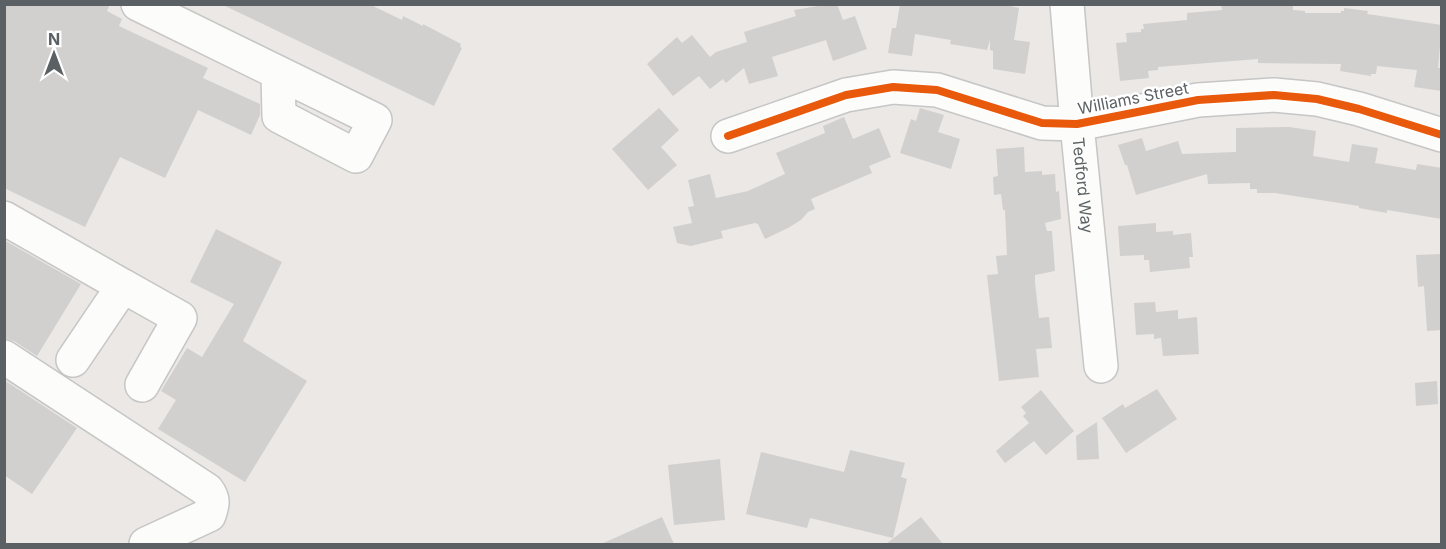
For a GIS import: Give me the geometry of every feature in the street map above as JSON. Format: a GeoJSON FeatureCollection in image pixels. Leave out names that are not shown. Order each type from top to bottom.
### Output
{"type":"FeatureCollection","features":[{"type":"Feature","properties":{"kind":"street"},"geometry":{"type":"LineString","coordinates":[[138,4],[278,73]]}},
{"type":"Feature","properties":{"kind":"street","name":"Tedford Way"},"geometry":{"type":"LineString","coordinates":[[1067,4],[1101,366]]}},
{"type":"Feature","properties":{"kind":"street","name":"Williams Street"},"geometry":{"type":"LineString","coordinates":[[728,136],[846,95],[893,87],[937,90],[1042,123],[1077,124],[1198,100],[1274,95],[1317,99],[1359,109],[1442,135]]}},
{"type":"Feature","properties":{"kind":"street"},"geometry":{"type":"LineString","coordinates":[[4,218],[180,318],[142,385]]}},
{"type":"Feature","properties":{"kind":"street"},"geometry":{"type":"LineString","coordinates":[[73,360],[123,286]]}},
{"type":"Feature","properties":{"kind":"street"},"geometry":{"type":"LineString","coordinates":[[4,357],[207,490],[212,497],[213,506],[209,515],[147,544]]}},
{"type":"Feature","properties":{"kind":"building"},"geometry":{"type":"Polygon","coordinates":[[[4,4],[110,4],[107,11],[122,19],[119,26],[208,68],[203,78],[260,104],[260,115],[251,135],[198,110],[165,178],[120,157],[85,227],[4,188],[4,4]]]}},
{"type":"Feature","properties":{"kind":"building"},"geometry":{"type":"Polygon","coordinates":[[[221,4],[369,4],[402,20],[403,16],[423,26],[423,24],[461,44],[462,48],[434,106],[221,4]]]}},
{"type":"Feature","properties":{"kind":"building"},"geometry":{"type":"Polygon","coordinates":[[[837,4],[843,20],[855,16],[867,49],[833,61],[826,40],[772,57],[778,76],[749,84],[744,68],[726,83],[723,79],[710,89],[699,76],[673,96],[647,64],[677,37],[682,43],[692,35],[710,57],[716,52],[747,42],[744,32],[796,16],[794,10],[837,4]]]}},
{"type":"Feature","properties":{"kind":"building"},"geometry":{"type":"Polygon","coordinates":[[[900,4],[1001,4],[1019,8],[1014,40],[1030,42],[1025,74],[993,69],[993,51],[990,50],[990,40],[987,50],[950,44],[951,40],[915,34],[912,56],[888,53],[892,28],[896,28],[900,4]]]}},
{"type":"Feature","properties":{"kind":"building"},"geometry":{"type":"Polygon","coordinates":[[[1221,4],[1293,4],[1293,10],[1305,11],[1305,13],[1341,13],[1344,8],[1368,11],[1367,14],[1442,25],[1438,68],[1442,68],[1442,91],[1414,87],[1417,70],[1377,66],[1376,74],[1371,74],[1371,76],[1340,71],[1341,64],[1258,63],[1258,59],[1158,67],[1158,70],[1148,71],[1149,78],[1120,81],[1116,43],[1127,42],[1126,33],[1141,32],[1141,29],[1144,29],[1143,24],[1187,20],[1187,13],[1222,10],[1221,4]]]}},
{"type":"Feature","properties":{"kind":"building"},"geometry":{"type":"Polygon","coordinates":[[[659,108],[679,130],[661,147],[677,165],[648,190],[612,149],[659,108]]]}},
{"type":"Feature","properties":{"kind":"building"},"geometry":{"type":"Polygon","coordinates":[[[920,108],[944,115],[938,132],[960,139],[951,169],[900,153],[911,119],[916,121],[920,108]]]}},
{"type":"Feature","properties":{"kind":"building"},"geometry":{"type":"Polygon","coordinates":[[[844,117],[853,139],[879,128],[891,157],[869,166],[872,173],[811,199],[815,209],[788,228],[765,239],[758,224],[755,223],[721,231],[723,238],[691,246],[677,243],[673,227],[692,223],[688,207],[694,206],[688,180],[710,174],[716,198],[748,191],[785,174],[776,153],[825,133],[823,126],[844,117]]]}},
{"type":"Feature","properties":{"kind":"building"},"geometry":{"type":"Polygon","coordinates":[[[1289,127],[1316,131],[1313,156],[1349,162],[1352,144],[1378,148],[1375,163],[1416,170],[1417,164],[1442,168],[1442,219],[1387,210],[1387,213],[1359,208],[1359,206],[1275,193],[1257,193],[1257,189],[1250,189],[1250,183],[1208,184],[1207,174],[1136,195],[1118,145],[1142,138],[1146,151],[1178,141],[1182,154],[1236,152],[1236,128],[1289,127]]]}},
{"type":"Feature","properties":{"kind":"building"},"geometry":{"type":"Polygon","coordinates":[[[1024,147],[1025,172],[1042,171],[1042,175],[1055,174],[1056,192],[1059,191],[1061,219],[1045,223],[1047,231],[1052,231],[1055,271],[1035,275],[1039,318],[1049,317],[1052,348],[1036,349],[1039,377],[999,381],[987,275],[998,274],[996,256],[1007,255],[1005,210],[1003,210],[1001,194],[994,195],[993,177],[998,176],[996,149],[1024,147]]]}},
{"type":"Feature","properties":{"kind":"building"},"geometry":{"type":"Polygon","coordinates":[[[1156,223],[1156,232],[1173,231],[1173,235],[1191,233],[1193,257],[1189,257],[1190,268],[1150,272],[1149,260],[1144,260],[1144,255],[1120,256],[1118,226],[1156,223]]]}},
{"type":"Feature","properties":{"kind":"building"},"geometry":{"type":"Polygon","coordinates":[[[216,229],[282,262],[243,341],[307,381],[245,482],[158,429],[176,400],[161,391],[187,348],[202,357],[234,304],[190,282],[216,229]]]}},
{"type":"Feature","properties":{"kind":"building"},"geometry":{"type":"Polygon","coordinates":[[[4,240],[81,284],[37,356],[14,341],[4,338],[4,240]]]}},
{"type":"Feature","properties":{"kind":"building"},"geometry":{"type":"Polygon","coordinates":[[[1442,254],[1442,330],[1427,331],[1424,286],[1418,287],[1416,255],[1442,254]]]}},
{"type":"Feature","properties":{"kind":"building"},"geometry":{"type":"Polygon","coordinates":[[[1155,302],[1156,312],[1178,310],[1178,319],[1197,317],[1199,354],[1163,356],[1161,338],[1154,339],[1154,334],[1136,335],[1134,303],[1155,302]]]}},
{"type":"Feature","properties":{"kind":"building"},"geometry":{"type":"Polygon","coordinates":[[[4,380],[77,428],[32,494],[4,475],[4,380]]]}},
{"type":"Feature","properties":{"kind":"building"},"geometry":{"type":"Polygon","coordinates":[[[1437,381],[1438,404],[1416,406],[1415,383],[1437,381]]]}},
{"type":"Feature","properties":{"kind":"building"},"geometry":{"type":"Polygon","coordinates":[[[1157,389],[1177,419],[1126,453],[1102,418],[1123,404],[1125,408],[1157,389]]]}},
{"type":"Feature","properties":{"kind":"building"},"geometry":{"type":"Polygon","coordinates":[[[1041,390],[1074,431],[1046,455],[1034,441],[1005,463],[996,451],[1029,423],[1023,416],[1026,413],[1021,407],[1041,390]]]}},
{"type":"Feature","properties":{"kind":"building"},"geometry":{"type":"Polygon","coordinates":[[[1097,422],[1099,459],[1077,460],[1076,436],[1097,422]]]}},
{"type":"Feature","properties":{"kind":"building"},"geometry":{"type":"Polygon","coordinates":[[[850,450],[905,463],[901,477],[907,479],[893,538],[810,518],[807,528],[746,514],[761,452],[844,472],[850,450]]]}},
{"type":"Feature","properties":{"kind":"building"},"geometry":{"type":"Polygon","coordinates":[[[720,459],[725,520],[674,525],[668,465],[720,459]]]}},
{"type":"Feature","properties":{"kind":"building"},"geometry":{"type":"Polygon","coordinates":[[[662,517],[674,544],[601,544],[662,517]]]}},
{"type":"Feature","properties":{"kind":"building"},"geometry":{"type":"Polygon","coordinates":[[[921,517],[943,544],[886,544],[908,527],[921,517]]]}},
{"type":"Feature","properties":{"kind":"cycle path"},"geometry":{"type":"LineString","coordinates":[[728,136],[846,95],[893,87],[937,90],[1042,123],[1077,124],[1198,100],[1274,95],[1317,99],[1359,109],[1442,135]]}}]}
